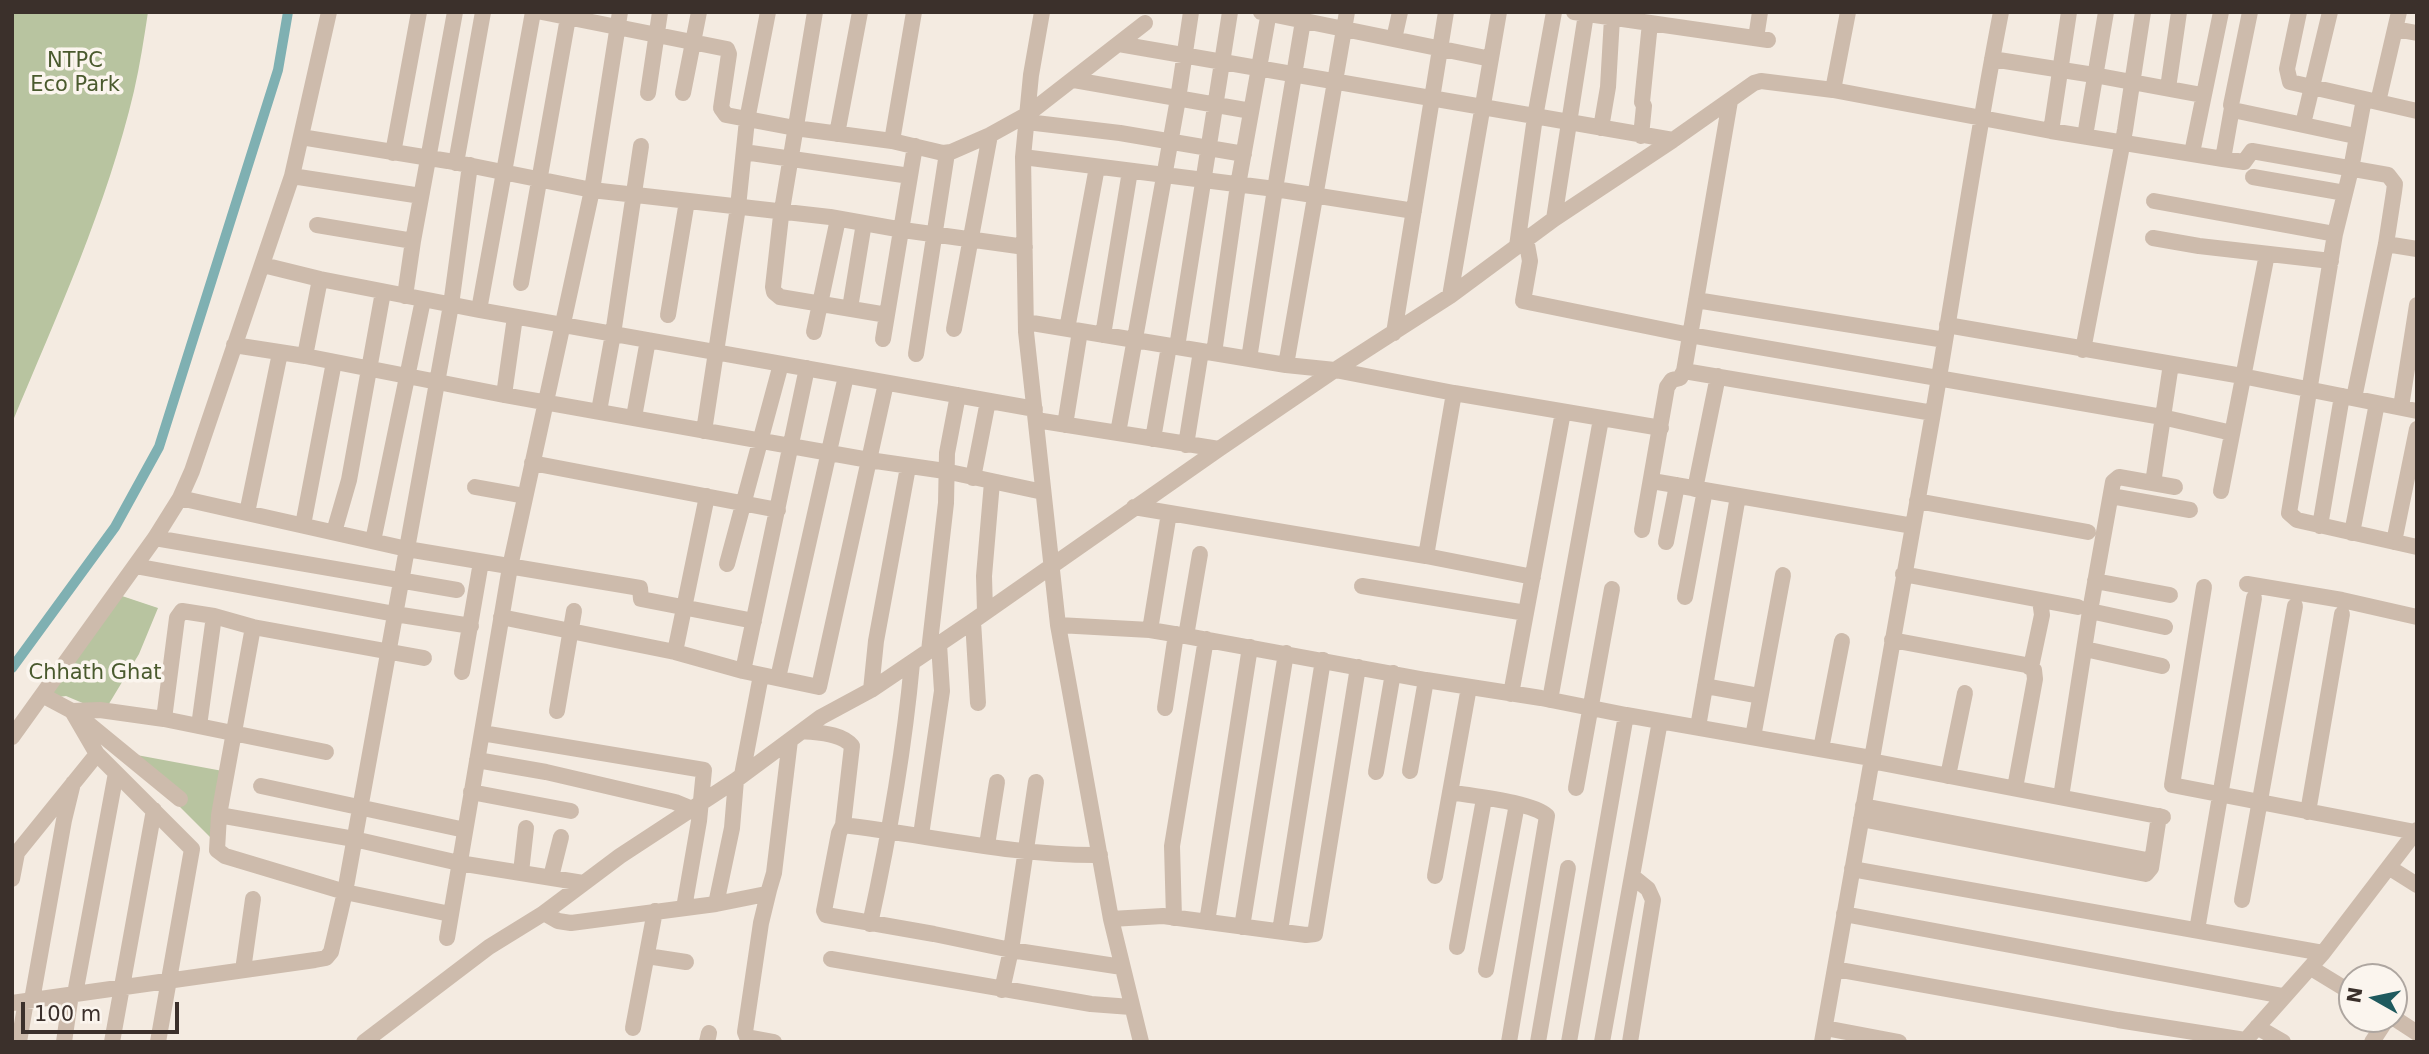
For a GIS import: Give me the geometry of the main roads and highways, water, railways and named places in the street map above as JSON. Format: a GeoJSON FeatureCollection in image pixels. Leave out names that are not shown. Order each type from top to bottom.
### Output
{"type":"FeatureCollection","features":[{"type":"Feature","properties":{"kind":"waterway"},"geometry":{"type":"LineString","coordinates":[[12,668],[115,527],[159,447],[278,70],[288,12]]}},
{"type":"Feature","properties":{"kind":"park label","name":"NTPC Eco Park"},"geometry":{"type":"Point","coordinates":[75,74]}},
{"type":"Feature","properties":{"kind":"park label","name":"Chhath Ghat"},"geometry":{"type":"Point","coordinates":[95,674]}}]}
